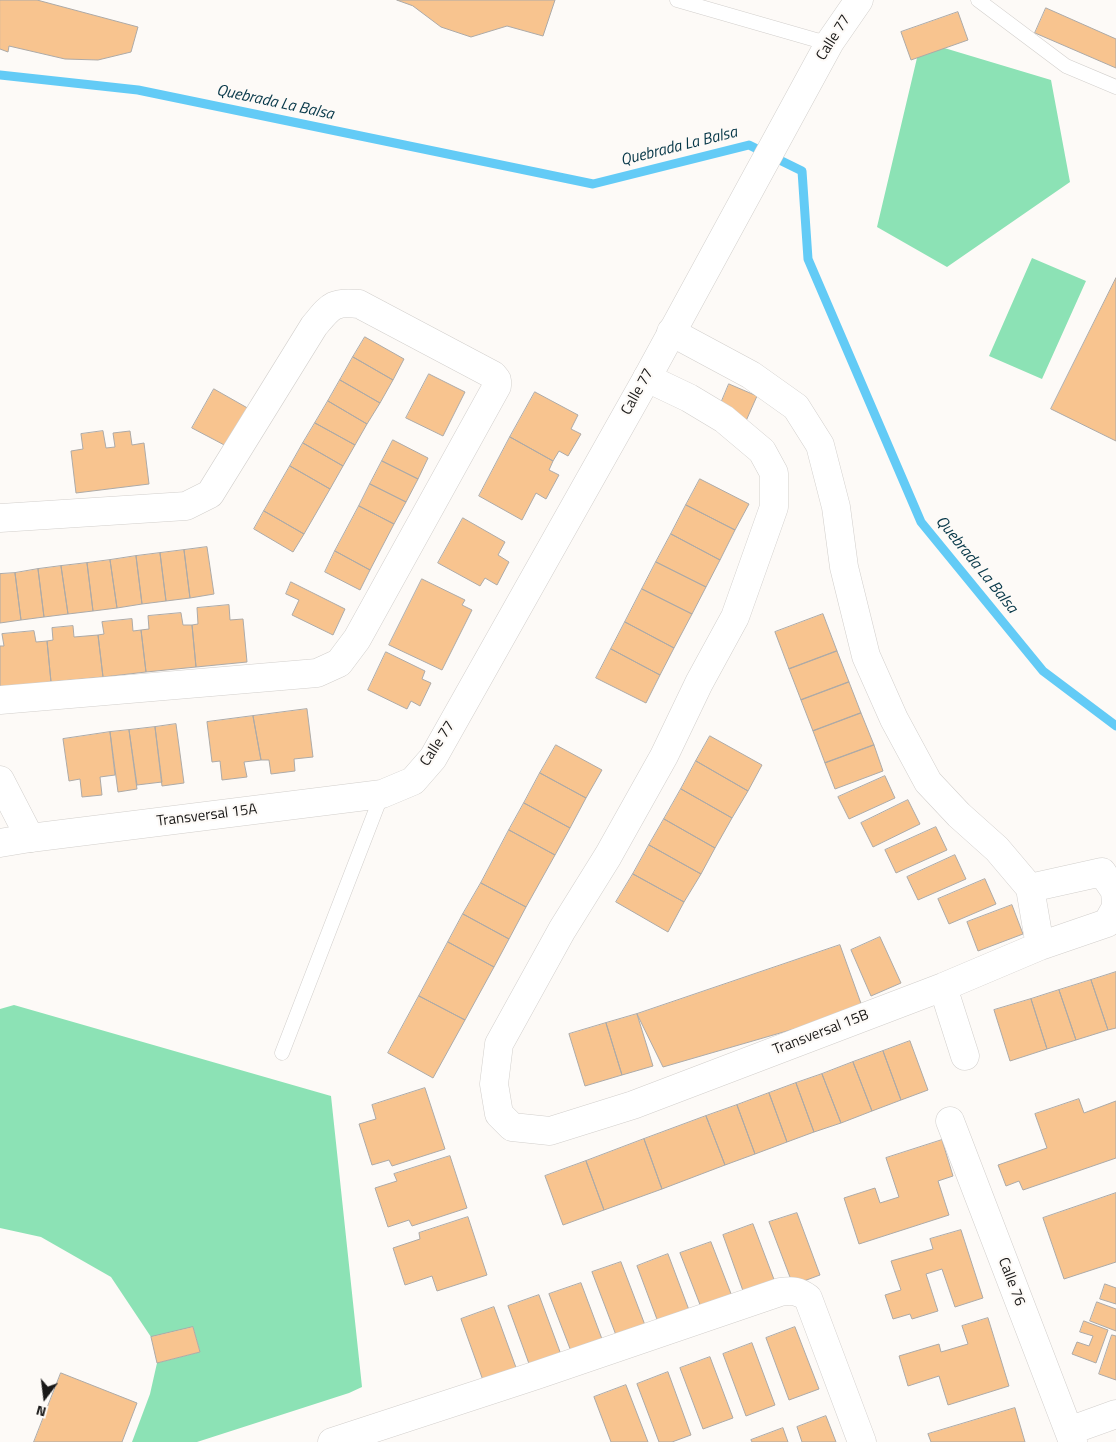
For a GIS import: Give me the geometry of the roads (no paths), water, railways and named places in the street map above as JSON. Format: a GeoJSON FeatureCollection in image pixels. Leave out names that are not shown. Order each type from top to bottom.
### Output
{"type":"FeatureCollection","features":[{"type":"Feature","properties":{"kind":"street","name":"Calle 77"},"geometry":{"type":"LineString","coordinates":[[412,781],[433,758],[672,332],[830,42],[859,0]]}},
{"type":"Feature","properties":{"kind":"street"},"geometry":{"type":"LineString","coordinates":[[0,518],[186,506],[210,494],[314,326],[330,307],[344,302],[359,304],[493,375],[497,380],[497,386],[357,639],[339,663],[317,673],[0,700]]}},
{"type":"Feature","properties":{"kind":"street"},"geometry":{"type":"LineString","coordinates":[[672,332],[751,375],[796,407],[820,444],[836,507],[844,567],[866,656],[894,719],[928,782],[997,849],[1030,888],[1040,946]]}},
{"type":"Feature","properties":{"kind":"street","name":"Transversal 15B"},"geometry":{"type":"LineString","coordinates":[[646,378],[689,398],[724,419],[762,451],[774,472],[774,508],[735,617],[699,683],[664,756],[608,856],[562,930],[499,1044],[494,1084],[499,1114],[512,1127],[550,1131],[634,1105],[943,987],[1040,946],[1113,912]]}},
{"type":"Feature","properties":{"kind":"street"},"geometry":{"type":"LineString","coordinates":[[0,780],[30,838]]}},
{"type":"Feature","properties":{"kind":"street","name":"Transversal 15A"},"geometry":{"type":"LineString","coordinates":[[0,845],[30,838],[382,794],[412,781]]}},
{"type":"Feature","properties":{"kind":"street"},"geometry":{"type":"LineString","coordinates":[[1030,888],[1102,872],[1115,891],[1113,912]]}},
{"type":"Feature","properties":{"kind":"street"},"geometry":{"type":"LineString","coordinates":[[943,987],[965,1056]]}},
{"type":"Feature","properties":{"kind":"street","name":"Calle 76"},"geometry":{"type":"LineString","coordinates":[[950,1121],[1071,1436]]}},
{"type":"Feature","properties":{"kind":"street"},"geometry":{"type":"LineString","coordinates":[[332,1442],[790,1290],[800,1292],[808,1298],[862,1442]]}},
{"type":"Feature","properties":{"kind":"street"},"geometry":{"type":"LineString","coordinates":[[1071,1436],[1116,1414]]}},
{"type":"Feature","properties":{"kind":"lane"},"geometry":{"type":"LineString","coordinates":[[677,0],[816,40],[830,42]]}},
{"type":"Feature","properties":{"kind":"lane"},"geometry":{"type":"LineString","coordinates":[[978,0],[1066,66],[1116,87]]}},
{"type":"Feature","properties":{"kind":"lane"},"geometry":{"type":"LineString","coordinates":[[282,1053],[382,794]]}},
{"type":"Feature","properties":{"kind":"waterway","name":"Quebrada La Balsa"},"geometry":{"type":"LineString","coordinates":[[0,75],[138,90],[593,184],[749,145],[802,171],[808,259],[921,522],[1043,671],[1116,726]]}}]}
